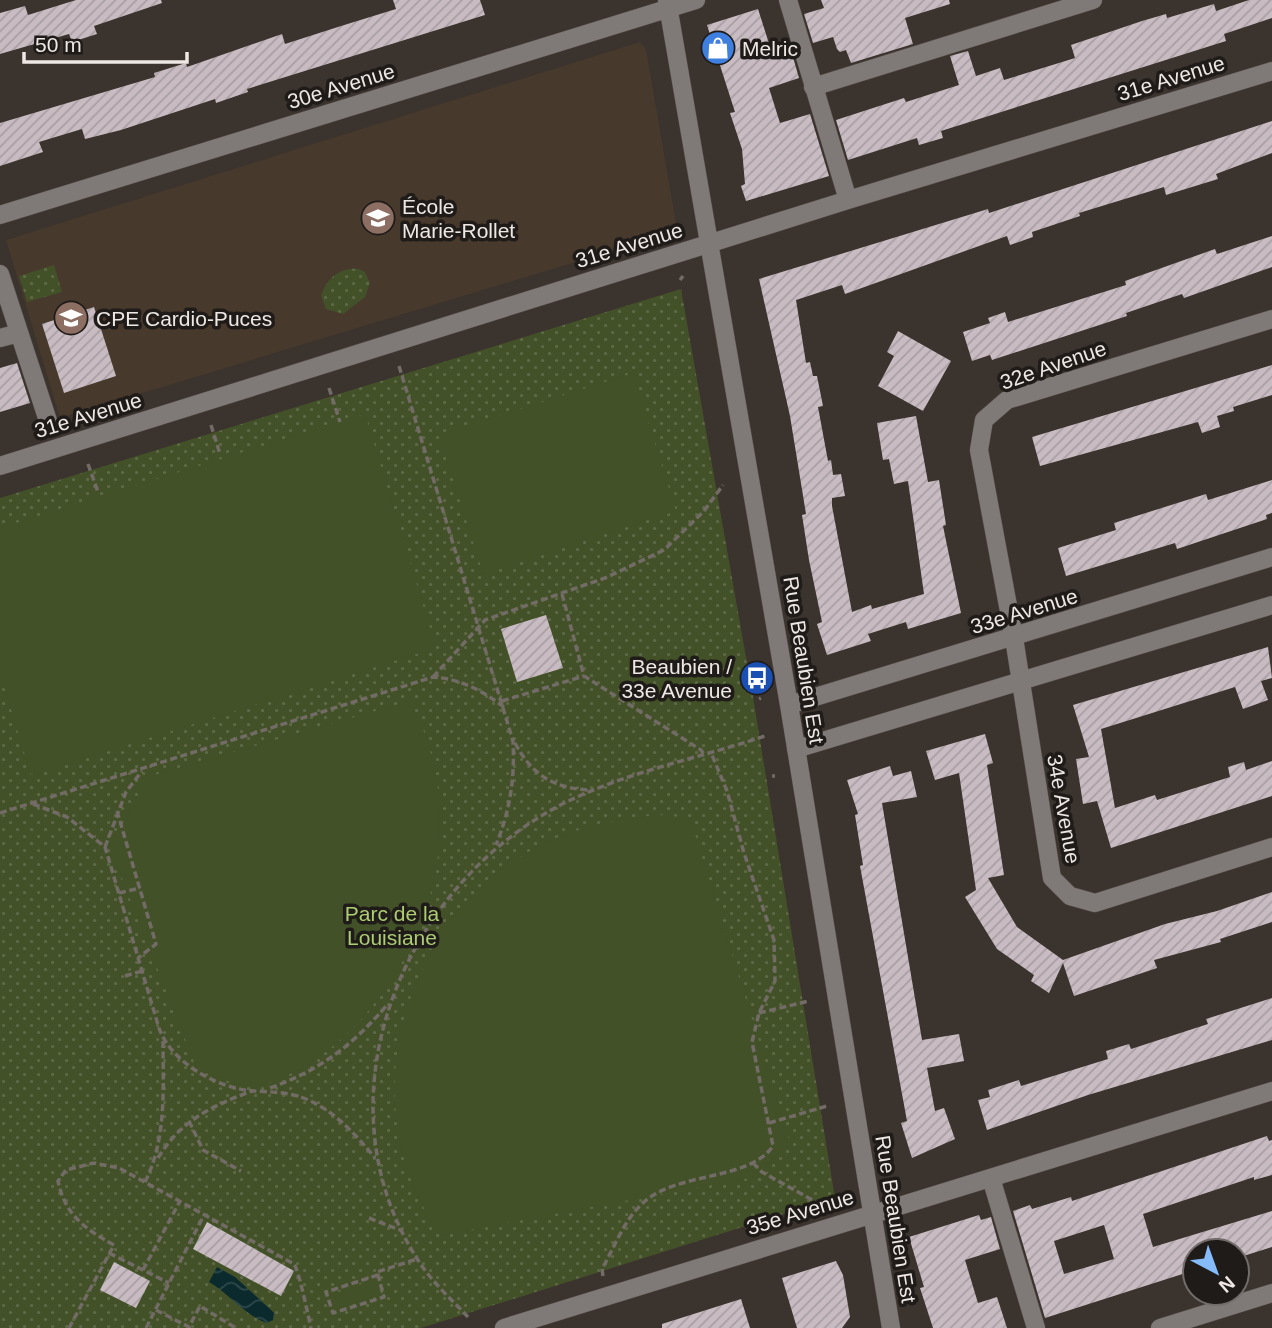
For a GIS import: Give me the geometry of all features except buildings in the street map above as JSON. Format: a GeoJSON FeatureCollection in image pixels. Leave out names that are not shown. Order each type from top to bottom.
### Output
{"type":"FeatureCollection","features":[{"type":"Feature","properties":{"kind":"street","name":"30e Avenue"},"geometry":{"type":"LineString","coordinates":[[0,215],[668,4],[696,0]]}},
{"type":"Feature","properties":{"kind":"street"},"geometry":{"type":"LineString","coordinates":[[788,0],[848,200]]}},
{"type":"Feature","properties":{"kind":"street"},"geometry":{"type":"LineString","coordinates":[[813,87],[1093,0]]}},
{"type":"Feature","properties":{"kind":"street","name":"Rue Beaubien Est"},"geometry":{"type":"LineString","coordinates":[[668,4],[789,705],[891,1328]]}},
{"type":"Feature","properties":{"kind":"street","name":"31e Avenue"},"geometry":{"type":"LineString","coordinates":[[0,466],[848,200],[1272,71]]}},
{"type":"Feature","properties":{"kind":"street"},"geometry":{"type":"LineString","coordinates":[[0,274],[50,427]]}},
{"type":"Feature","properties":{"kind":"street","name":"32e Avenue"},"geometry":{"type":"LineString","coordinates":[[1014,638],[979,450],[984,420],[1007,400],[1272,319]]}},
{"type":"Feature","properties":{"kind":"street"},"geometry":{"type":"LineString","coordinates":[[0,338],[19,332]]}},
{"type":"Feature","properties":{"kind":"street","name":"33e Avenue"},"geometry":{"type":"LineString","coordinates":[[789,705],[1272,557]]}},
{"type":"Feature","properties":{"kind":"street"},"geometry":{"type":"LineString","coordinates":[[796,749],[1272,605]]}},
{"type":"Feature","properties":{"kind":"street","name":"34e Avenue"},"geometry":{"type":"LineString","coordinates":[[1014,638],[1052,878],[1070,896],[1095,903],[1272,847]]}},
{"type":"Feature","properties":{"kind":"street","name":"35e Avenue"},"geometry":{"type":"LineString","coordinates":[[503,1328],[1272,1091]]}},
{"type":"Feature","properties":{"kind":"street"},"geometry":{"type":"LineString","coordinates":[[990,1178],[1036,1328]]}},
{"type":"Feature","properties":{"kind":"street"},"geometry":{"type":"LineString","coordinates":[[1160,1328],[1272,1293]]}},
{"type":"Feature","properties":{"kind":"path"},"geometry":{"type":"LineString","coordinates":[[399,366],[513,741],[512,794],[495,847]]}},
{"type":"Feature","properties":{"kind":"path"},"geometry":{"type":"LineString","coordinates":[[329,388],[340,422]]}},
{"type":"Feature","properties":{"kind":"path"},"geometry":{"type":"LineString","coordinates":[[211,425],[220,454]]}},
{"type":"Feature","properties":{"kind":"path"},"geometry":{"type":"LineString","coordinates":[[88,464],[98,492]]}},
{"type":"Feature","properties":{"kind":"path"},"geometry":{"type":"LineString","coordinates":[[433,677],[485,620],[562,594],[646,561],[664,550],[704,511],[723,485]]}},
{"type":"Feature","properties":{"kind":"path"},"geometry":{"type":"LineString","coordinates":[[562,594],[584,676],[701,750],[705,756]]}},
{"type":"Feature","properties":{"kind":"path"},"geometry":{"type":"LineString","coordinates":[[502,701],[584,676]]}},
{"type":"Feature","properties":{"kind":"path"},"geometry":{"type":"LineString","coordinates":[[0,813],[433,677],[452,679],[474,687],[504,707]]}},
{"type":"Feature","properties":{"kind":"path"},"geometry":{"type":"LineString","coordinates":[[468,1317],[417,1259],[401,1231],[376,1160],[373,1081],[388,1004],[427,925],[456,887],[495,847],[541,816],[591,790],[765,736]]}},
{"type":"Feature","properties":{"kind":"path"},"geometry":{"type":"LineString","coordinates":[[513,741],[525,761],[545,780],[569,789],[591,790]]}},
{"type":"Feature","properties":{"kind":"path"},"geometry":{"type":"LineString","coordinates":[[604,1276],[602,1269],[630,1219],[641,1204],[655,1193],[753,1163],[773,1146],[752,1042],[760,1013],[775,981],[777,968],[774,940],[744,853],[727,791],[712,754]]}},
{"type":"Feature","properties":{"kind":"path"},"geometry":{"type":"LineString","coordinates":[[105,847],[126,792],[143,770]]}},
{"type":"Feature","properties":{"kind":"path"},"geometry":{"type":"LineString","coordinates":[[33,804],[67,817],[105,847],[163,1038],[163,1085],[157,1159]]}},
{"type":"Feature","properties":{"kind":"path"},"geometry":{"type":"LineString","coordinates":[[117,811],[156,944],[138,958]]}},
{"type":"Feature","properties":{"kind":"path"},"geometry":{"type":"LineString","coordinates":[[119,893],[140,888]]}},
{"type":"Feature","properties":{"kind":"path"},"geometry":{"type":"LineString","coordinates":[[125,976],[142,971]]}},
{"type":"Feature","properties":{"kind":"path"},"geometry":{"type":"LineString","coordinates":[[760,1013],[809,1001]]}},
{"type":"Feature","properties":{"kind":"path"},"geometry":{"type":"LineString","coordinates":[[145,1182],[176,1132],[189,1121],[217,1105],[307,1074],[323,1065],[358,1036],[388,1004]]}},
{"type":"Feature","properties":{"kind":"path"},"geometry":{"type":"LineString","coordinates":[[163,1038],[195,1069],[210,1078],[254,1091]]}},
{"type":"Feature","properties":{"kind":"path"},"geometry":{"type":"LineString","coordinates":[[267,1089],[303,1098],[333,1115],[376,1160]]}},
{"type":"Feature","properties":{"kind":"path"},"geometry":{"type":"LineString","coordinates":[[769,1123],[827,1106]]}},
{"type":"Feature","properties":{"kind":"path"},"geometry":{"type":"LineString","coordinates":[[189,1121],[203,1150],[241,1171]]}},
{"type":"Feature","properties":{"kind":"path"},"geometry":{"type":"LineString","coordinates":[[753,1163],[762,1172],[825,1207]]}},
{"type":"Feature","properties":{"kind":"path"},"geometry":{"type":"LineString","coordinates":[[69,1328],[114,1245],[82,1227],[75,1220],[63,1198],[59,1177],[73,1167],[107,1164],[205,1214],[294,1264],[299,1270],[299,1287],[311,1328]]}},
{"type":"Feature","properties":{"kind":"path"},"geometry":{"type":"LineString","coordinates":[[143,1270],[180,1201]]}},
{"type":"Feature","properties":{"kind":"path"},"geometry":{"type":"LineString","coordinates":[[146,1328],[205,1214]]}},
{"type":"Feature","properties":{"kind":"path"},"geometry":{"type":"LineString","coordinates":[[369,1218],[401,1231]]}},
{"type":"Feature","properties":{"kind":"path"},"geometry":{"type":"LineString","coordinates":[[109,1253],[169,1283]]}},
{"type":"Feature","properties":{"kind":"path"},"geometry":{"type":"LineString","coordinates":[[378,1275],[326,1292],[333,1313],[384,1297],[378,1275],[377,1272],[417,1259]]}},
{"type":"Feature","properties":{"kind":"path"},"geometry":{"type":"LineString","coordinates":[[156,1310],[189,1327],[200,1306],[234,1327]]}},
{"type":"Feature","properties":{"kind":"shaded area","name":"École Marie-Rollet"},"geometry":{"type":"Polygon","coordinates":[[[640,42],[646,49],[676,223],[667,225],[668,234],[60,418],[6,240],[640,42]]]}},
{"type":"Feature","properties":{"kind":"green space"},"geometry":{"type":"Polygon","coordinates":[[[54,265],[62,292],[27,302],[19,276],[54,265]]]}},
{"type":"Feature","properties":{"kind":"green space"},"geometry":{"type":"Polygon","coordinates":[[[359,269],[365,272],[370,283],[365,297],[343,314],[326,309],[321,296],[331,279],[340,272],[359,269]]]}},
{"type":"Feature","properties":{"kind":"green space","name":"Parc de la Louisiane"},"geometry":{"type":"Polygon","coordinates":[[[681,289],[753,697],[835,1198],[421,1328],[0,1328],[0,498],[681,289]]]}},
{"type":"Feature","properties":{"kind":"green space"},"geometry":{"type":"Polygon","coordinates":[[[633,373],[676,511],[483,573],[439,435],[633,373]]]}},
{"type":"Feature","properties":{"kind":"green space"},"geometry":{"type":"Polygon","coordinates":[[[365,414],[436,648],[31,775],[0,673],[0,528],[365,414]]]}},
{"type":"Feature","properties":{"kind":"green space"},"geometry":{"type":"Polygon","coordinates":[[[410,701],[432,757],[439,795],[440,835],[432,886],[410,948],[374,1005],[327,1051],[301,1068],[279,1079],[256,1085],[218,1078],[196,1067],[110,848],[147,777],[410,701]]]}},
{"type":"Feature","properties":{"kind":"green space"},"geometry":{"type":"Polygon","coordinates":[[[659,815],[690,818],[789,1139],[765,1175],[441,1235],[413,1185],[398,1131],[395,1076],[404,1021],[423,969],[452,921],[490,880],[537,847],[597,825],[659,815]]]}},
{"type":"Feature","properties":{"kind":"green space"},"geometry":{"type":"Polygon","coordinates":[[[376,1279],[381,1295],[335,1310],[330,1295],[376,1279]]]}},
{"type":"Feature","properties":{"kind":"water"},"geometry":{"type":"Polygon","coordinates":[[[217,1267],[235,1277],[270,1309],[274,1313],[273,1320],[267,1323],[259,1319],[209,1282],[217,1267]]]}},
{"type":"Feature","properties":{"kind":"place","name":"Melric"},"geometry":{"type":"Point","coordinates":[718,48]}},
{"type":"Feature","properties":{"kind":"place","name":"École Marie-Rollet"},"geometry":{"type":"Point","coordinates":[378,218]}},
{"type":"Feature","properties":{"kind":"place","name":"CPE Cardio-Puces"},"geometry":{"type":"Point","coordinates":[71,318]}},
{"type":"Feature","properties":{"kind":"place","name":"Beaubien / 33e Avenue"},"geometry":{"type":"Point","coordinates":[757,678]}}]}
